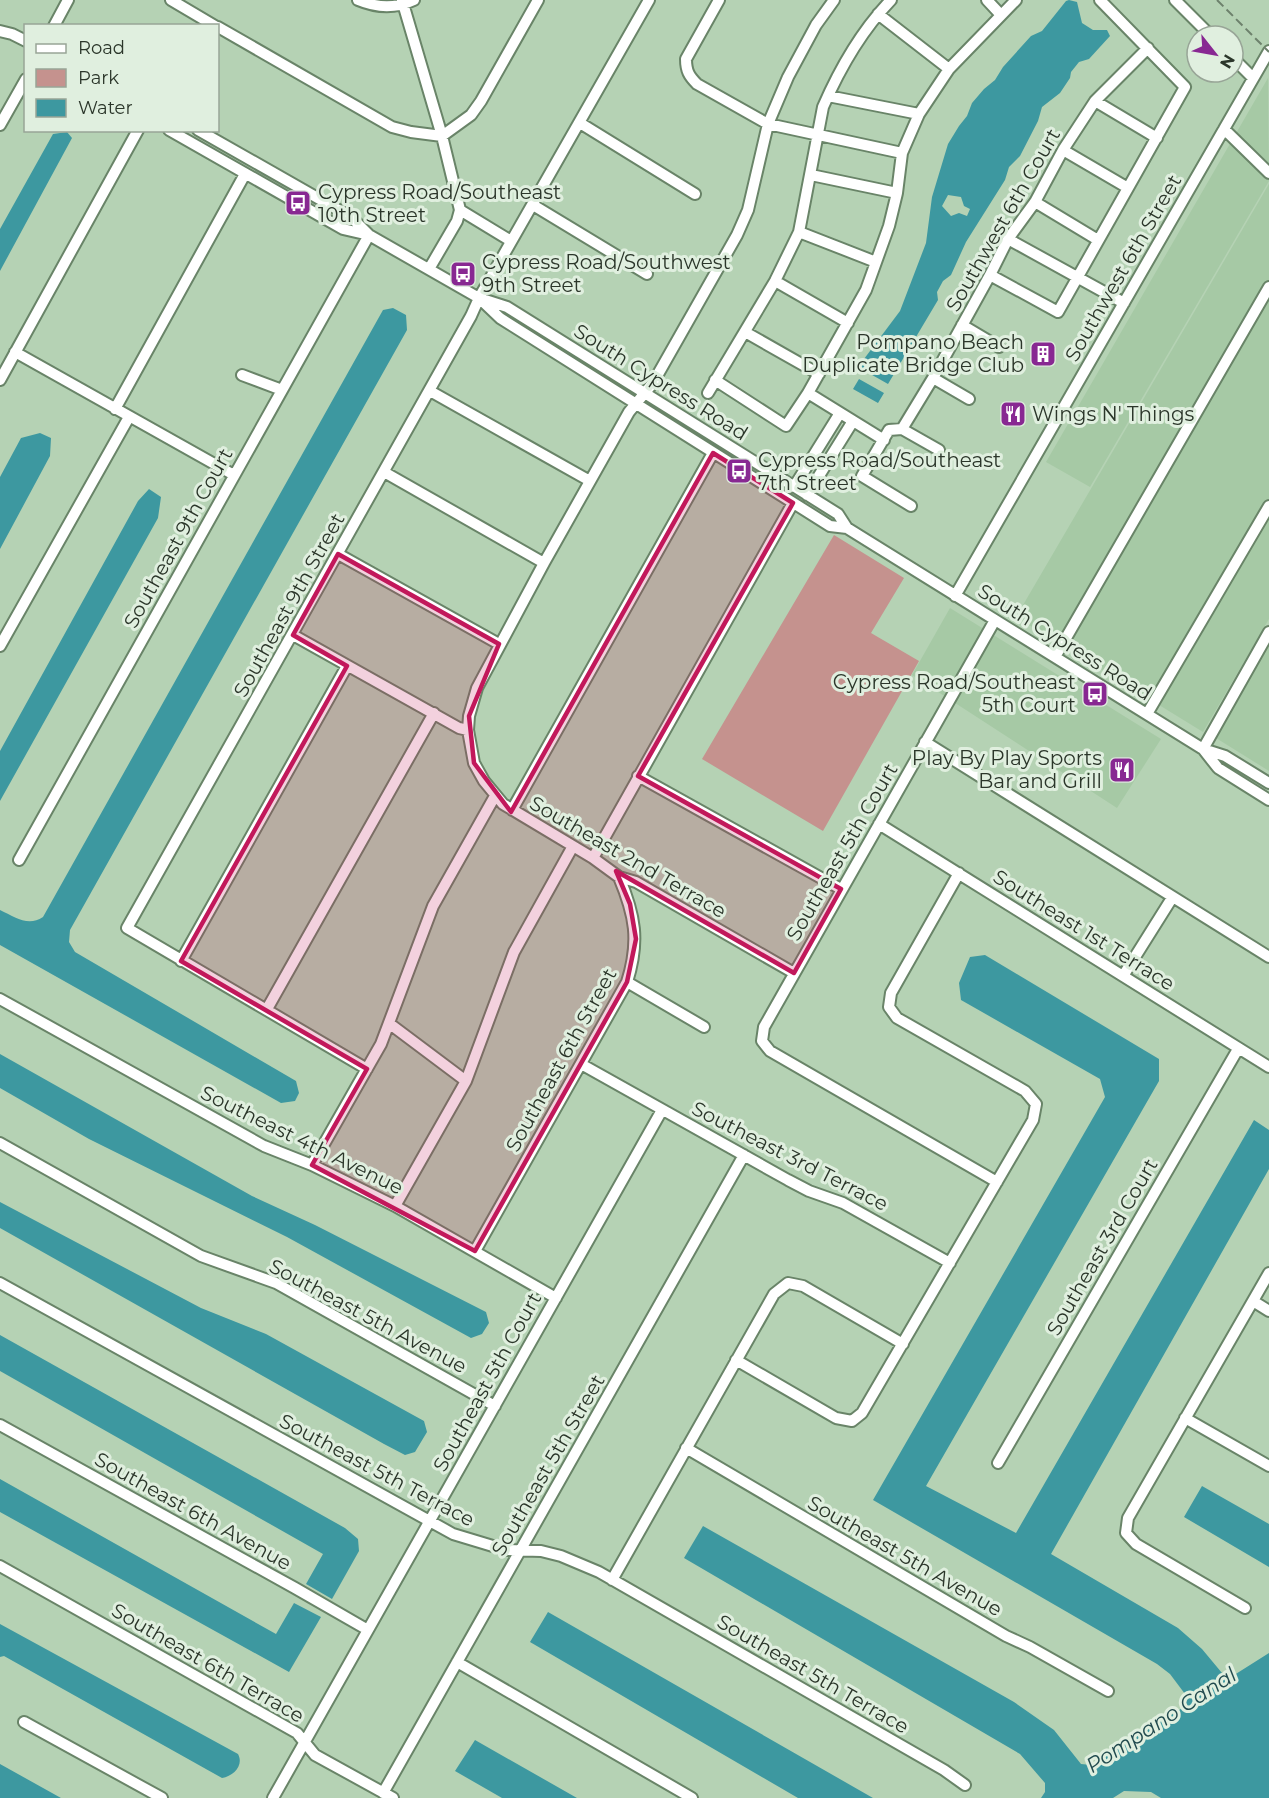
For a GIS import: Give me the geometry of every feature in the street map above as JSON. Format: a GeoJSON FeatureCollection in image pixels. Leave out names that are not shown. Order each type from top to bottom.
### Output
{"type":"FeatureCollection","features":[{"type":"Feature","properties":{"kind":"street"},"geometry":{"type":"LineString","coordinates":[[55,24],[68,0]]}},
{"type":"Feature","properties":{"kind":"street"},"geometry":{"type":"LineString","coordinates":[[171,0],[213,24]]}},
{"type":"Feature","properties":{"kind":"street"},"geometry":{"type":"LineString","coordinates":[[358,0],[388,7],[414,0]]}},
{"type":"Feature","properties":{"kind":"street"},"geometry":{"type":"LineString","coordinates":[[219,28],[392,127],[442,136],[471,115],[481,101],[538,0]]}},
{"type":"Feature","properties":{"kind":"street","name":"Southeast 9th Street"},"geometry":{"type":"LineString","coordinates":[[181,960],[127,928],[430,391],[479,298],[649,0]]}},
{"type":"Feature","properties":{"kind":"street"},"geometry":{"type":"LineString","coordinates":[[719,0],[686,59],[686,68],[690,77],[697,84],[768,124],[902,153]]}},
{"type":"Feature","properties":{"kind":"street"},"geometry":{"type":"LineString","coordinates":[[293,635],[459,728],[468,730],[469,716],[477,688],[499,644],[590,481],[636,404],[653,383],[737,235],[748,210],[768,124],[799,54],[834,0]]}},
{"type":"Feature","properties":{"kind":"street"},"geometry":{"type":"LineString","coordinates":[[708,393],[775,281],[799,232],[828,96],[851,52],[891,0]]}},
{"type":"Feature","properties":{"kind":"street"},"geometry":{"type":"LineString","coordinates":[[987,0],[1001,15]]}},
{"type":"Feature","properties":{"kind":"street"},"geometry":{"type":"LineString","coordinates":[[715,380],[786,426],[808,393],[866,290],[890,226],[902,153],[919,114],[949,69],[1016,0]]}},
{"type":"Feature","properties":{"kind":"street"},"geometry":{"type":"LineString","coordinates":[[990,275],[1058,312],[1185,87],[1100,0]]}},
{"type":"Feature","properties":{"kind":"street"},"geometry":{"type":"LineString","coordinates":[[1175,0],[1199,24]]}},
{"type":"Feature","properties":{"kind":"street"},"geometry":{"type":"LineString","coordinates":[[402,3],[442,136],[459,210],[457,221],[429,269]]}},
{"type":"Feature","properties":{"kind":"street"},"geometry":{"type":"LineString","coordinates":[[878,15],[949,69]]}},
{"type":"Feature","properties":{"kind":"street"},"geometry":{"type":"LineString","coordinates":[[0,22],[12,34]]}},
{"type":"Feature","properties":{"kind":"street"},"geometry":{"type":"LineString","coordinates":[[0,31],[24,40]]}},
{"type":"Feature","properties":{"kind":"street","name":"Southwest 6th Court"},"geometry":{"type":"LineString","coordinates":[[911,506],[862,476],[889,430],[902,429],[933,378],[1008,238],[1035,202],[1063,150],[1095,100],[1148,48]]}},
{"type":"Feature","properties":{"kind":"street","name":"Southwest 6th Street"},"geometry":{"type":"LineString","coordinates":[[955,596],[1269,51]]}},
{"type":"Feature","properties":{"kind":"street"},"geometry":{"type":"LineString","coordinates":[[1245,70],[1253,78]]}},
{"type":"Feature","properties":{"kind":"street"},"geometry":{"type":"LineString","coordinates":[[0,125],[24,83]]}},
{"type":"Feature","properties":{"kind":"street"},"geometry":{"type":"LineString","coordinates":[[828,96],[919,114]]}},
{"type":"Feature","properties":{"kind":"street"},"geometry":{"type":"LineString","coordinates":[[1095,100],[1156,138]]}},
{"type":"Feature","properties":{"kind":"street"},"geometry":{"type":"LineString","coordinates":[[580,123],[695,194]]}},
{"type":"Feature","properties":{"kind":"street"},"geometry":{"type":"LineString","coordinates":[[1224,129],[1269,173]]}},
{"type":"Feature","properties":{"kind":"street"},"geometry":{"type":"LineString","coordinates":[[0,380],[137,132]]}},
{"type":"Feature","properties":{"kind":"street","name":"South Cypress Road"},"geometry":{"type":"LineString","coordinates":[[172,132],[343,229],[369,235]]}},
{"type":"Feature","properties":{"kind":"street","name":"South Cypress Road"},"geometry":{"type":"LineString","coordinates":[[202,132],[351,217],[369,235],[479,298],[507,307],[838,514],[847,528],[955,596],[1203,748],[1225,756],[1269,783]]}},
{"type":"Feature","properties":{"kind":"street"},"geometry":{"type":"LineString","coordinates":[[1063,150],[1128,188]]}},
{"type":"Feature","properties":{"kind":"street"},"geometry":{"type":"LineString","coordinates":[[115,409],[245,174]]}},
{"type":"Feature","properties":{"kind":"street"},"geometry":{"type":"LineString","coordinates":[[811,176],[897,193]]}},
{"type":"Feature","properties":{"kind":"street"},"geometry":{"type":"LineString","coordinates":[[1035,202],[1098,240]]}},
{"type":"Feature","properties":{"kind":"street"},"geometry":{"type":"LineString","coordinates":[[533,205],[647,274]]}},
{"type":"Feature","properties":{"kind":"street"},"geometry":{"type":"LineString","coordinates":[[459,210],[511,242]]}},
{"type":"Feature","properties":{"kind":"street"},"geometry":{"type":"LineString","coordinates":[[799,232],[876,262]]}},
{"type":"Feature","properties":{"kind":"street","name":"Southeast 9th Court"},"geometry":{"type":"LineString","coordinates":[[19,860],[369,235]]}},
{"type":"Feature","properties":{"kind":"street"},"geometry":{"type":"LineString","coordinates":[[1008,238],[1124,303]]}},
{"type":"Feature","properties":{"kind":"street"},"geometry":{"type":"LineString","coordinates":[[775,281],[848,323]]}},
{"type":"Feature","properties":{"kind":"street"},"geometry":{"type":"LineString","coordinates":[[1055,657],[1269,286]]}},
{"type":"Feature","properties":{"kind":"street","name":"South Cypress Road"},"geometry":{"type":"LineString","coordinates":[[479,298],[500,318],[713,453],[830,526],[847,528]]}},
{"type":"Feature","properties":{"kind":"street"},"geometry":{"type":"LineString","coordinates":[[962,325],[999,347]]}},
{"type":"Feature","properties":{"kind":"street"},"geometry":{"type":"LineString","coordinates":[[746,332],[819,374]]}},
{"type":"Feature","properties":{"kind":"street"},"geometry":{"type":"LineString","coordinates":[[15,352],[234,475]]}},
{"type":"Feature","properties":{"kind":"street"},"geometry":{"type":"LineString","coordinates":[[242,375],[282,390]]}},
{"type":"Feature","properties":{"kind":"street"},"geometry":{"type":"LineString","coordinates":[[933,378],[969,399]]}},
{"type":"Feature","properties":{"kind":"street"},"geometry":{"type":"LineString","coordinates":[[430,391],[590,481]]}},
{"type":"Feature","properties":{"kind":"street"},"geometry":{"type":"LineString","coordinates":[[808,393],[884,440]]}},
{"type":"Feature","properties":{"kind":"street"},"geometry":{"type":"LineString","coordinates":[[794,487],[840,413]]}},
{"type":"Feature","properties":{"kind":"street"},"geometry":{"type":"LineString","coordinates":[[0,646],[129,417]]}},
{"type":"Feature","properties":{"kind":"street"},"geometry":{"type":"LineString","coordinates":[[807,495],[853,421]]}},
{"type":"Feature","properties":{"kind":"street"},"geometry":{"type":"LineString","coordinates":[[902,429],[939,450]]}},
{"type":"Feature","properties":{"kind":"street"},"geometry":{"type":"LineString","coordinates":[[512,810],[713,453]]}},
{"type":"Feature","properties":{"kind":"street"},"geometry":{"type":"LineString","coordinates":[[384,472],[544,563]]}},
{"type":"Feature","properties":{"kind":"street"},"geometry":{"type":"LineString","coordinates":[[593,858],[793,502]]}},
{"type":"Feature","properties":{"kind":"street"},"geometry":{"type":"LineString","coordinates":[[1147,714],[1269,506]]}},
{"type":"Feature","properties":{"kind":"street"},"geometry":{"type":"LineString","coordinates":[[338,554],[499,644]]}},
{"type":"Feature","properties":{"kind":"street","name":"Southeast 5th Court"},"geometry":{"type":"LineString","coordinates":[[995,620],[764,1027],[762,1041],[770,1051],[997,1182]]}},
{"type":"Feature","properties":{"kind":"street"},"geometry":{"type":"LineString","coordinates":[[1203,748],[1269,632]]}},
{"type":"Feature","properties":{"kind":"street"},"geometry":{"type":"LineString","coordinates":[[347,666],[181,960],[367,1069]]}},
{"type":"Feature","properties":{"kind":"street"},"geometry":{"type":"LineString","coordinates":[[267,1010],[434,713]]}},
{"type":"Feature","properties":{"kind":"street","name":"Southeast 2nd Terrace"},"geometry":{"type":"LineString","coordinates":[[468,730],[474,763],[495,796],[512,810],[593,858],[618,877],[636,882],[794,974]]}},
{"type":"Feature","properties":{"kind":"street"},"geometry":{"type":"LineString","coordinates":[[925,742],[1269,957]]}},
{"type":"Feature","properties":{"kind":"street","name":"South Cypress Road"},"geometry":{"type":"LineString","coordinates":[[1203,748],[1218,768],[1269,800]]}},
{"type":"Feature","properties":{"kind":"street"},"geometry":{"type":"LineString","coordinates":[[638,776],[841,889]]}},
{"type":"Feature","properties":{"kind":"street"},"geometry":{"type":"LineString","coordinates":[[312,1165],[390,1024],[432,906],[495,796]]}},
{"type":"Feature","properties":{"kind":"street","name":"Southeast 1st Terrace"},"geometry":{"type":"LineString","coordinates":[[879,824],[1269,1067]]}},
{"type":"Feature","properties":{"kind":"street"},"geometry":{"type":"LineString","coordinates":[[395,1206],[466,1081],[514,952],[573,846]]}},
{"type":"Feature","properties":{"kind":"street"},"geometry":{"type":"LineString","coordinates":[[736,1360],[836,1418],[852,1421],[865,1411],[1033,1120],[1036,1104],[1025,1091],[897,1018],[889,1007],[891,993],[959,873]]}},
{"type":"Feature","properties":{"kind":"street","name":"Southeast 6th Street"},"geometry":{"type":"LineString","coordinates":[[475,1251],[627,982],[636,939],[630,904],[618,877]]}},
{"type":"Feature","properties":{"kind":"street"},"geometry":{"type":"LineString","coordinates":[[1123,976],[1172,898]]}},
{"type":"Feature","properties":{"kind":"street"},"geometry":{"type":"LineString","coordinates":[[627,982],[704,1027]]}},
{"type":"Feature","properties":{"kind":"street","name":"Southeast 4th Avenue"},"geometry":{"type":"LineString","coordinates":[[0,999],[255,1141],[283,1155],[312,1165],[395,1206],[556,1298]]}},
{"type":"Feature","properties":{"kind":"street"},"geometry":{"type":"LineString","coordinates":[[390,1024],[466,1081]]}},
{"type":"Feature","properties":{"kind":"street","name":"Southeast 3rd Court"},"geometry":{"type":"LineString","coordinates":[[998,1463],[1238,1049]]}},
{"type":"Feature","properties":{"kind":"street","name":"Southeast 3rd Terrace"},"geometry":{"type":"LineString","coordinates":[[581,1064],[809,1191],[843,1203],[950,1263]]}},
{"type":"Feature","properties":{"kind":"street","name":"Southeast 5th Court"},"geometry":{"type":"LineString","coordinates":[[273,1798],[662,1110]]}},
{"type":"Feature","properties":{"kind":"street","name":"Southeast 5th Avenue"},"geometry":{"type":"LineString","coordinates":[[0,1143],[201,1256],[276,1283],[495,1406]]}},
{"type":"Feature","properties":{"kind":"street","name":"Southeast 5th Street"},"geometry":{"type":"LineString","coordinates":[[388,1795],[457,1662],[744,1155]]}},
{"type":"Feature","properties":{"kind":"street"},"geometry":{"type":"LineString","coordinates":[[1245,1608],[1136,1544],[1126,1533],[1128,1518],[1269,1273]]}},
{"type":"Feature","properties":{"kind":"street","name":"Southeast 5th Terrace"},"geometry":{"type":"LineString","coordinates":[[0,1283],[429,1522],[467,1540],[506,1550],[541,1551],[561,1556],[612,1580],[939,1767],[965,1785]]}},
{"type":"Feature","properties":{"kind":"street"},"geometry":{"type":"LineString","coordinates":[[612,1580],[774,1293],[788,1283],[803,1286],[903,1344]]}},
{"type":"Feature","properties":{"kind":"street"},"geometry":{"type":"LineString","coordinates":[[1253,1301],[1269,1311]]}},
{"type":"Feature","properties":{"kind":"street"},"geometry":{"type":"LineString","coordinates":[[1185,1418],[1269,1466]]}},
{"type":"Feature","properties":{"kind":"street","name":"Southeast 6th Avenue"},"geometry":{"type":"LineString","coordinates":[[0,1425],[368,1630]]}},
{"type":"Feature","properties":{"kind":"street","name":"Southeast 5th Avenue"},"geometry":{"type":"LineString","coordinates":[[686,1448],[1006,1636],[1108,1691]]}},
{"type":"Feature","properties":{"kind":"street","name":"Southeast 6th Terrace"},"geometry":{"type":"LineString","coordinates":[[0,1566],[297,1733],[315,1755],[388,1795]]}},
{"type":"Feature","properties":{"kind":"street"},"geometry":{"type":"LineString","coordinates":[[457,1662],[692,1798]]}},
{"type":"Feature","properties":{"kind":"street"},"geometry":{"type":"LineString","coordinates":[[24,1722],[162,1798]]}},
{"type":"Feature","properties":{"kind":"highlighted area"},"geometry":{"type":"Polygon","coordinates":[[[713,453],[793,503],[638,776],[841,889],[794,973],[616,871],[630,904],[636,939],[627,982],[475,1251],[312,1165],[367,1069],[181,961],[347,666],[293,635],[338,554],[499,644],[469,716],[474,763],[511,812],[713,453]]]}},
{"type":"Feature","properties":{"kind":"shaded area"},"geometry":{"type":"Polygon","coordinates":[[[1268,78],[1269,181],[1090,487],[1046,462],[1268,78]]]}},
{"type":"Feature","properties":{"kind":"shaded area"},"geometry":{"type":"Polygon","coordinates":[[[1269,184],[1269,619],[1203,732],[1016,617],[1269,184]]]}},
{"type":"Feature","properties":{"kind":"shaded area"},"geometry":{"type":"Polygon","coordinates":[[[950,608],[1161,739],[1117,808],[912,675],[950,608]]]}},
{"type":"Feature","properties":{"kind":"shaded area"},"geometry":{"type":"Polygon","coordinates":[[[1269,643],[1269,771],[1216,738],[1269,643]]]}},
{"type":"Feature","properties":{"kind":"green space"},"geometry":{"type":"Polygon","coordinates":[[[834,535],[904,578],[871,633],[919,661],[823,831],[702,759],[834,535]]]}},
{"type":"Feature","properties":{"kind":"water"},"geometry":{"type":"Polygon","coordinates":[[[1066,1],[1077,2],[1082,23],[1093,30],[1107,30],[1110,36],[1089,59],[1079,62],[1060,93],[1042,107],[1038,121],[1020,156],[1009,167],[1005,180],[966,242],[951,275],[943,281],[937,292],[938,300],[888,384],[858,367],[900,311],[926,243],[932,197],[948,144],[967,116],[972,103],[995,80],[1003,67],[1031,36],[1042,31],[1066,1]],[[948,195],[942,206],[951,216],[959,213],[967,216],[970,209],[964,206],[961,197],[948,195]]]}},
{"type":"Feature","properties":{"kind":"water"},"geometry":{"type":"Polygon","coordinates":[[[67,132],[72,138],[0,271],[0,229],[53,134],[67,132]]]}},
{"type":"Feature","properties":{"kind":"water"},"geometry":{"type":"Polygon","coordinates":[[[393,308],[406,315],[407,330],[70,930],[69,942],[75,952],[296,1081],[299,1093],[295,1101],[281,1103],[0,945],[0,910],[27,921],[43,917],[383,310],[393,308]]]}},
{"type":"Feature","properties":{"kind":"water"},"geometry":{"type":"Polygon","coordinates":[[[859,379],[884,393],[878,403],[853,389],[859,379]]]}},
{"type":"Feature","properties":{"kind":"water"},"geometry":{"type":"Polygon","coordinates":[[[40,433],[51,438],[50,456],[0,549],[0,477],[21,438],[40,433]]]}},
{"type":"Feature","properties":{"kind":"water"},"geometry":{"type":"Polygon","coordinates":[[[149,489],[161,497],[158,518],[0,801],[0,751],[138,501],[149,489]]]}},
{"type":"Feature","properties":{"kind":"water"},"geometry":{"type":"Polygon","coordinates":[[[985,955],[1159,1059],[1159,1081],[926,1486],[1016,1533],[1254,1120],[1269,1130],[1269,1169],[1051,1554],[1178,1628],[1202,1649],[1222,1673],[1231,1677],[1269,1653],[1269,1798],[1161,1798],[1151,1792],[1124,1791],[1113,1798],[1041,1798],[1045,1792],[1045,1783],[1020,1754],[684,1558],[703,1526],[1014,1702],[1054,1730],[1081,1764],[1091,1765],[1184,1707],[1188,1698],[1170,1674],[1157,1664],[873,1500],[1105,1097],[1100,1079],[961,1000],[959,983],[970,957],[985,955]]]}},
{"type":"Feature","properties":{"kind":"water"},"geometry":{"type":"Polygon","coordinates":[[[0,1054],[252,1196],[315,1225],[486,1312],[489,1323],[482,1334],[471,1338],[287,1237],[89,1139],[0,1088],[0,1054]]]}},
{"type":"Feature","properties":{"kind":"water"},"geometry":{"type":"Polygon","coordinates":[[[0,1202],[201,1308],[266,1334],[424,1421],[427,1432],[415,1452],[405,1455],[384,1444],[0,1228],[0,1202]]]}},
{"type":"Feature","properties":{"kind":"water"},"geometry":{"type":"Polygon","coordinates":[[[0,1335],[345,1528],[358,1539],[359,1551],[332,1599],[306,1584],[323,1554],[0,1371],[0,1335]]]}},
{"type":"Feature","properties":{"kind":"water"},"geometry":{"type":"Polygon","coordinates":[[[0,1479],[276,1634],[294,1603],[321,1617],[289,1672],[0,1512],[0,1479]]]}},
{"type":"Feature","properties":{"kind":"water"},"geometry":{"type":"Polygon","coordinates":[[[1202,1486],[1269,1524],[1269,1567],[1184,1517],[1202,1486]]]}},
{"type":"Feature","properties":{"kind":"water"},"geometry":{"type":"Polygon","coordinates":[[[548,1612],[873,1798],[798,1798],[530,1642],[548,1612]]]}},
{"type":"Feature","properties":{"kind":"water"},"geometry":{"type":"Polygon","coordinates":[[[0,1624],[238,1754],[239,1766],[230,1775],[222,1778],[4,1656],[0,1657],[0,1624]]]}},
{"type":"Feature","properties":{"kind":"water"},"geometry":{"type":"Polygon","coordinates":[[[475,1740],[577,1798],[502,1798],[455,1771],[475,1740]]]}},
{"type":"Feature","properties":{"kind":"water"},"geometry":{"type":"Polygon","coordinates":[[[0,1764],[61,1798],[0,1798],[0,1764]]]}},
{"type":"Feature","properties":{"kind":"railway"},"geometry":{"type":"LineString","coordinates":[[1217,0],[1269,52]]}},
{"type":"Feature","properties":{"kind":"place","name":"Cypress Road/Southeast 10th Street"},"geometry":{"type":"Point","coordinates":[298,203]}},
{"type":"Feature","properties":{"kind":"place","name":"Cypress Road/Southwest 9th Street"},"geometry":{"type":"Point","coordinates":[463,274]}},
{"type":"Feature","properties":{"kind":"place","name":"Pompano Beach Duplicate Bridge Club"},"geometry":{"type":"Point","coordinates":[1043,354]}},
{"type":"Feature","properties":{"kind":"place","name":"Wings N' Things"},"geometry":{"type":"Point","coordinates":[1013,414]}},
{"type":"Feature","properties":{"kind":"place","name":"Cypress Road/Southeast 7th Street"},"geometry":{"type":"Point","coordinates":[739,471]}},
{"type":"Feature","properties":{"kind":"place","name":"Cypress Road/Southeast 5th Court"},"geometry":{"type":"Point","coordinates":[1095,694]}},
{"type":"Feature","properties":{"kind":"place","name":"Play By Play Sports Bar and Grill"},"geometry":{"type":"Point","coordinates":[1122,770]}},
{"type":"Feature","properties":{"kind":"water label","name":"Pompano Canal"},"geometry":{"type":"Point","coordinates":[1161,1720]}}]}
